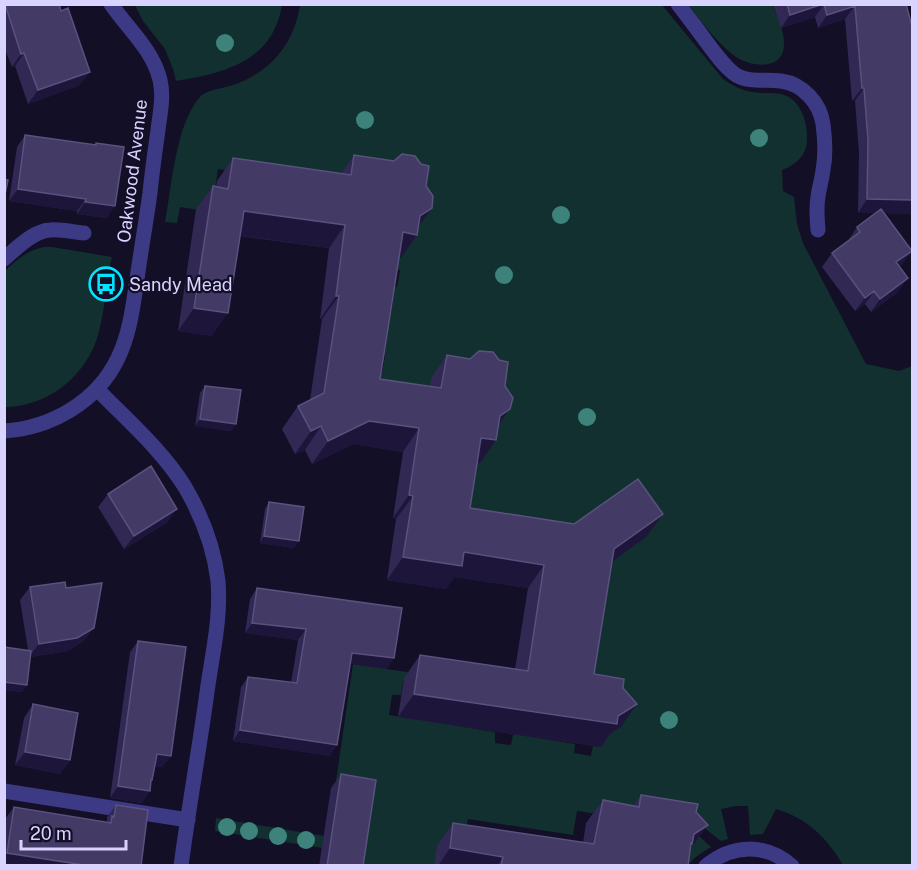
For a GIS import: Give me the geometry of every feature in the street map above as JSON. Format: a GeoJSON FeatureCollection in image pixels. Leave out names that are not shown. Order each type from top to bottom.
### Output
{"type":"FeatureCollection","features":[{"type":"Feature","properties":{"kind":"street","name":"Oakwood Avenue"},"geometry":{"type":"LineString","coordinates":[[4,431],[30,427],[55,419],[74,408],[97,389],[111,371],[127,334],[148,206],[162,96],[159,77],[151,58],[111,4]]}},
{"type":"Feature","properties":{"kind":"street"},"geometry":{"type":"LineString","coordinates":[[678,4],[734,74],[742,78],[790,83],[806,92],[814,100],[821,114],[824,150],[818,197],[818,230]]}},
{"type":"Feature","properties":{"kind":"street"},"geometry":{"type":"LineString","coordinates":[[4,258],[44,231],[51,229],[84,233]]}},
{"type":"Feature","properties":{"kind":"street"},"geometry":{"type":"LineString","coordinates":[[97,389],[156,450],[180,479],[200,515],[214,559],[218,583],[216,626],[181,866]]}},
{"type":"Feature","properties":{"kind":"street"},"geometry":{"type":"LineString","coordinates":[[4,791],[188,820]]}},
{"type":"Feature","properties":{"kind":"street"},"geometry":{"type":"LineString","coordinates":[[706,866],[717,857],[738,849],[761,849],[782,858],[792,866]]}},
{"type":"Feature","properties":{"kind":"green space"},"geometry":{"type":"Polygon","coordinates":[[[135,5],[282,5],[277,24],[269,39],[257,52],[229,68],[176,81],[165,49],[143,21],[135,5]]]}},
{"type":"Feature","properties":{"kind":"green space"},"geometry":{"type":"Polygon","coordinates":[[[300,5],[662,5],[723,79],[756,93],[788,96],[798,106],[806,125],[805,150],[800,159],[782,170],[783,191],[794,197],[797,224],[803,243],[866,364],[899,371],[912,366],[912,865],[843,865],[815,830],[797,818],[776,809],[763,834],[750,835],[748,806],[736,806],[721,809],[728,839],[721,841],[689,816],[597,814],[577,811],[573,835],[468,819],[459,865],[356,865],[335,788],[353,664],[414,673],[403,681],[401,695],[392,695],[389,715],[495,732],[495,743],[511,745],[513,734],[575,744],[574,753],[591,756],[593,746],[600,747],[589,699],[600,638],[592,604],[605,606],[608,589],[595,586],[598,572],[646,537],[557,548],[453,531],[472,491],[475,473],[426,412],[369,371],[382,373],[385,356],[372,354],[377,316],[390,318],[393,302],[380,299],[382,284],[397,287],[400,270],[385,267],[386,177],[240,172],[218,169],[212,212],[180,207],[177,223],[165,222],[180,140],[191,110],[202,95],[247,79],[269,64],[286,44],[297,19],[300,5]]]}},
{"type":"Feature","properties":{"kind":"green space"},"geometry":{"type":"Polygon","coordinates":[[[688,5],[773,5],[783,35],[782,53],[772,63],[765,64],[750,63],[736,57],[710,32],[688,5]]]}},
{"type":"Feature","properties":{"kind":"green space"},"geometry":{"type":"Polygon","coordinates":[[[44,247],[112,257],[109,270],[102,269],[98,293],[106,294],[99,332],[95,344],[80,369],[59,389],[33,402],[5,407],[5,271],[23,256],[44,247]]]}},
{"type":"Feature","properties":{"kind":"green space"},"geometry":{"type":"Polygon","coordinates":[[[216,818],[324,836],[322,848],[215,831],[216,818]]]}},
{"type":"Feature","properties":{"kind":"green space"},"geometry":{"type":"Polygon","coordinates":[[[690,828],[711,847],[687,865],[690,828]]]}},
{"type":"Feature","properties":{"kind":"building"},"geometry":{"type":"Polygon","coordinates":[[[5,4],[59,4],[61,11],[68,8],[90,72],[38,90],[24,53],[21,54],[5,4]]]}},
{"type":"Feature","properties":{"kind":"building"},"geometry":{"type":"Polygon","coordinates":[[[787,4],[823,4],[790,15],[787,4]]]}},
{"type":"Feature","properties":{"kind":"building"},"geometry":{"type":"Polygon","coordinates":[[[824,4],[906,4],[912,26],[912,200],[867,199],[868,140],[855,6],[827,15],[824,4]]]}},
{"type":"Feature","properties":{"kind":"building"},"geometry":{"type":"Polygon","coordinates":[[[25,135],[124,147],[115,206],[85,202],[86,199],[18,189],[25,135]]]}},
{"type":"Feature","properties":{"kind":"building"},"geometry":{"type":"Polygon","coordinates":[[[402,154],[415,156],[421,164],[429,166],[426,186],[433,196],[432,208],[420,216],[417,235],[403,232],[380,379],[441,388],[447,355],[470,359],[479,351],[493,352],[499,360],[508,362],[505,386],[513,398],[510,409],[500,416],[496,440],[481,438],[470,508],[574,524],[638,479],[663,514],[614,549],[594,674],[624,679],[623,688],[637,704],[618,716],[617,724],[414,694],[420,655],[528,671],[544,565],[464,552],[462,566],[403,557],[413,496],[409,495],[419,428],[369,421],[328,441],[321,426],[311,431],[298,406],[324,393],[339,296],[336,296],[345,225],[244,211],[228,313],[194,308],[213,186],[228,189],[233,158],[351,175],[354,155],[394,161],[402,154]]]}},
{"type":"Feature","properties":{"kind":"building"},"geometry":{"type":"Polygon","coordinates":[[[4,179],[8,180],[4,199],[4,179]]]}},
{"type":"Feature","properties":{"kind":"building"},"geometry":{"type":"Polygon","coordinates":[[[881,209],[912,251],[896,262],[908,278],[880,299],[874,291],[865,298],[832,253],[860,232],[857,227],[881,209]]]}},
{"type":"Feature","properties":{"kind":"building"},"geometry":{"type":"Polygon","coordinates":[[[205,386],[241,390],[236,424],[200,419],[205,386]]]}},
{"type":"Feature","properties":{"kind":"building"},"geometry":{"type":"Polygon","coordinates":[[[151,466],[177,509],[134,536],[108,494],[151,466]]]}},
{"type":"Feature","properties":{"kind":"building"},"geometry":{"type":"Polygon","coordinates":[[[269,502],[304,507],[299,541],[264,536],[269,502]]]}},
{"type":"Feature","properties":{"kind":"building"},"geometry":{"type":"Polygon","coordinates":[[[65,582],[66,588],[102,583],[94,628],[77,638],[39,644],[30,587],[65,582]]]}},
{"type":"Feature","properties":{"kind":"building"},"geometry":{"type":"Polygon","coordinates":[[[257,588],[402,608],[394,658],[352,653],[337,745],[240,730],[248,677],[297,683],[306,629],[252,623],[257,588]]]}},
{"type":"Feature","properties":{"kind":"building"},"geometry":{"type":"Polygon","coordinates":[[[138,641],[186,647],[171,756],[157,754],[150,791],[118,786],[138,641]]]}},
{"type":"Feature","properties":{"kind":"building"},"geometry":{"type":"Polygon","coordinates":[[[4,647],[31,651],[27,685],[4,682],[4,647]]]}},
{"type":"Feature","properties":{"kind":"building"},"geometry":{"type":"Polygon","coordinates":[[[33,704],[78,713],[70,760],[25,752],[33,704]]]}},
{"type":"Feature","properties":{"kind":"building"},"geometry":{"type":"Polygon","coordinates":[[[341,774],[376,780],[363,866],[327,866],[341,774]]]}},
{"type":"Feature","properties":{"kind":"building"},"geometry":{"type":"Polygon","coordinates":[[[641,795],[698,804],[696,812],[708,825],[694,834],[688,866],[501,866],[503,857],[450,848],[453,823],[594,844],[603,800],[639,807],[641,795]]]}},
{"type":"Feature","properties":{"kind":"building"},"geometry":{"type":"Polygon","coordinates":[[[116,805],[148,810],[141,866],[90,866],[7,853],[14,807],[111,823],[116,805]]]}},
{"type":"Feature","properties":{"kind":"place","name":"Sandy Mead"},"geometry":{"type":"Point","coordinates":[106,284]}}]}
